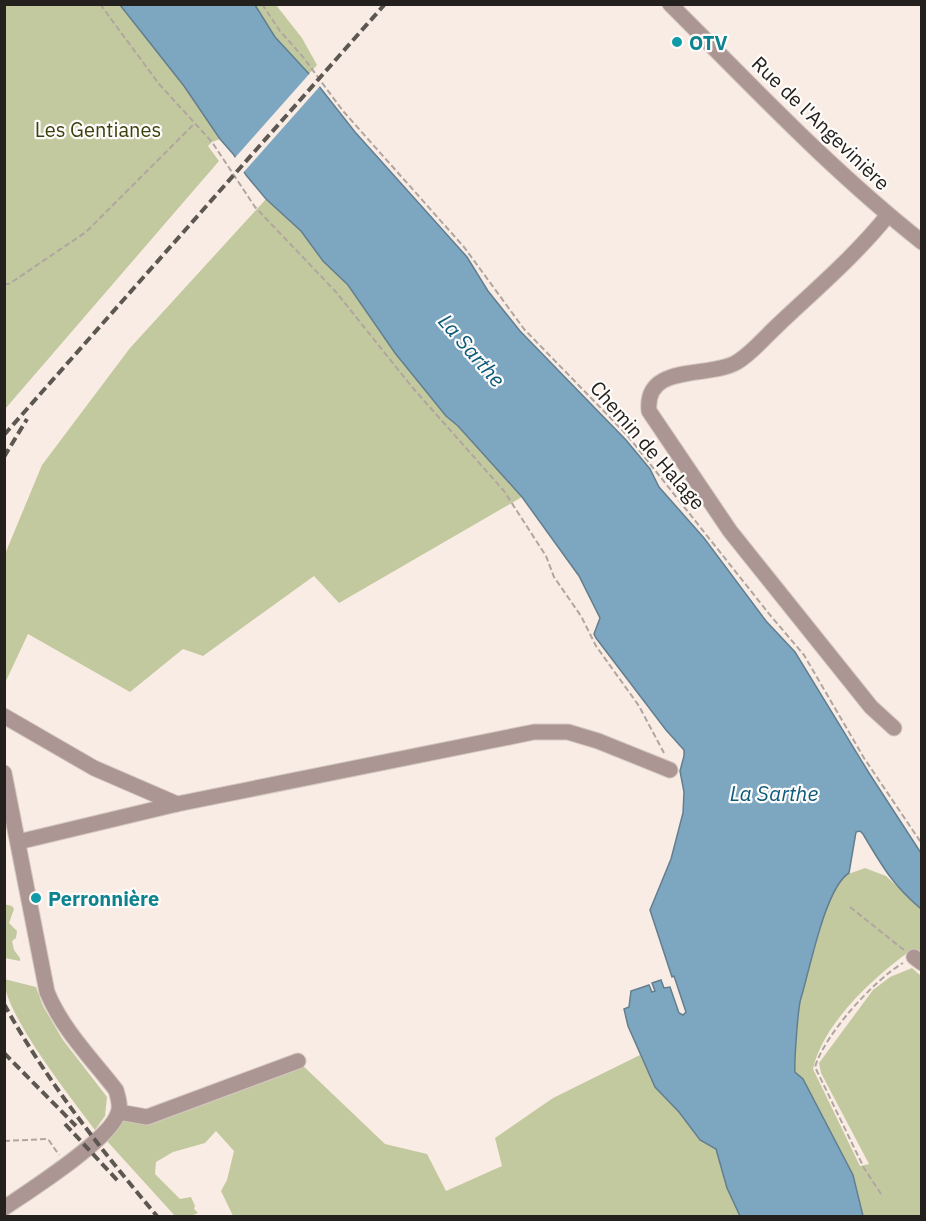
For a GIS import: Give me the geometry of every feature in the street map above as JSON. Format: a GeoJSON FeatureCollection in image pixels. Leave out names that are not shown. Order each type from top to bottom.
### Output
{"type":"FeatureCollection","features":[{"type":"Feature","properties":{"kind":"street","name":"Rue de l'Angevinière"},"geometry":{"type":"LineString","coordinates":[[670,4],[819,153],[921,242]]}},
{"type":"Feature","properties":{"kind":"street"},"geometry":{"type":"LineString","coordinates":[[888,215],[860,248],[737,362],[708,371],[672,375],[653,388],[647,399],[649,411],[730,531],[870,707],[894,728]]}},
{"type":"Feature","properties":{"kind":"street"},"geometry":{"type":"LineString","coordinates":[[4,716],[94,768],[177,804]]}},
{"type":"Feature","properties":{"kind":"street"},"geometry":{"type":"LineString","coordinates":[[18,842],[177,804],[534,732],[568,732],[598,741],[665,768]]}},
{"type":"Feature","properties":{"kind":"street"},"geometry":{"type":"LineString","coordinates":[[4,773],[50,999],[65,1026],[116,1090],[119,1099],[119,1112],[83,1153],[4,1208]]}},
{"type":"Feature","properties":{"kind":"street"},"geometry":{"type":"LineString","coordinates":[[119,1112],[147,1117],[298,1061]]}},
{"type":"Feature","properties":{"kind":"path"},"geometry":{"type":"LineString","coordinates":[[100,4],[159,84],[212,142],[255,207],[336,292],[412,387],[504,491],[546,556],[554,577],[580,616],[596,646],[639,706],[665,755],[665,768]]}},
{"type":"Feature","properties":{"kind":"path","name":"Chemin de Halage"},"geometry":{"type":"LineString","coordinates":[[262,4],[280,31],[303,57],[343,111],[464,247],[524,329],[627,435],[804,655],[864,758],[921,844]]}},
{"type":"Feature","properties":{"kind":"path"},"geometry":{"type":"LineString","coordinates":[[4,284],[9,284],[86,232],[195,123]]}},
{"type":"Feature","properties":{"kind":"path"},"geometry":{"type":"LineString","coordinates":[[850,907],[918,960]]}},
{"type":"Feature","properties":{"kind":"path"},"geometry":{"type":"LineString","coordinates":[[880,1194],[864,1168],[815,1067],[819,1053],[873,985],[891,970],[918,960]]}},
{"type":"Feature","properties":{"kind":"path"},"geometry":{"type":"LineString","coordinates":[[4,1141],[48,1138],[66,1165]]}},
{"type":"Feature","properties":{"kind":"green space","name":"Les Gentianes"},"geometry":{"type":"Polygon","coordinates":[[[5,5],[120,5],[184,86],[220,139],[208,146],[219,161],[5,409],[5,5]]]}},
{"type":"Feature","properties":{"kind":"green space"},"geometry":{"type":"Polygon","coordinates":[[[255,5],[276,5],[302,38],[317,65],[309,74],[270,31],[255,5]]]}},
{"type":"Feature","properties":{"kind":"green space"},"geometry":{"type":"Polygon","coordinates":[[[266,199],[301,231],[323,261],[348,285],[395,353],[446,416],[458,426],[522,497],[339,603],[314,576],[203,656],[183,649],[130,692],[28,634],[5,683],[5,554],[42,465],[130,348],[266,199]]]}},
{"type":"Feature","properties":{"kind":"green space"},"geometry":{"type":"Polygon","coordinates":[[[865,868],[886,876],[921,909],[921,958],[911,950],[866,987],[827,1035],[813,1069],[860,1166],[869,1164],[821,1073],[819,1063],[873,990],[890,977],[912,968],[921,976],[921,1216],[863,1216],[853,1175],[794,1068],[800,998],[826,909],[843,876],[865,868]]]}},
{"type":"Feature","properties":{"kind":"green space"},"geometry":{"type":"Polygon","coordinates":[[[4,904],[14,909],[9,923],[17,931],[16,938],[12,941],[20,961],[5,958],[4,904]]]}},
{"type":"Feature","properties":{"kind":"green space"},"geometry":{"type":"Polygon","coordinates":[[[4,979],[36,987],[43,1006],[63,1040],[107,1097],[105,1116],[95,1130],[27,1034],[7,994],[4,979]]]}},
{"type":"Feature","properties":{"kind":"green space"},"geometry":{"type":"Polygon","coordinates":[[[640,1055],[655,1087],[679,1112],[700,1140],[716,1149],[740,1216],[233,1216],[221,1191],[227,1180],[234,1151],[216,1131],[205,1143],[173,1152],[156,1162],[155,1174],[180,1199],[191,1197],[194,1209],[198,1213],[193,1216],[175,1216],[106,1140],[119,1112],[136,1117],[298,1061],[385,1144],[427,1154],[446,1191],[502,1166],[495,1138],[553,1098],[640,1055]]]}},
{"type":"Feature","properties":{"kind":"water","name":"La Sarthe"},"geometry":{"type":"Polygon","coordinates":[[[120,5],[255,5],[275,37],[311,76],[355,132],[467,257],[488,291],[520,331],[626,440],[650,469],[659,487],[704,538],[766,621],[795,652],[921,853],[921,909],[888,874],[863,834],[860,831],[856,832],[849,873],[840,881],[826,911],[800,1003],[795,1072],[803,1079],[853,1175],[863,1216],[740,1216],[727,1188],[716,1149],[700,1140],[679,1112],[655,1087],[628,1026],[624,1009],[629,1007],[631,991],[649,985],[652,992],[655,991],[652,983],[661,980],[664,988],[670,987],[679,1013],[683,1015],[686,1012],[650,910],[671,859],[683,813],[684,792],[680,771],[684,750],[596,638],[594,634],[600,618],[579,576],[522,497],[458,426],[446,416],[395,353],[348,285],[323,261],[301,231],[266,199],[246,175],[184,86],[120,5]]]}},
{"type":"Feature","properties":{"kind":"pier"},"geometry":{"type":"Polygon","coordinates":[[[311,72],[321,85],[242,174],[233,160],[311,72]]]}},
{"type":"Feature","properties":{"kind":"railway"},"geometry":{"type":"LineString","coordinates":[[4,435],[385,4]]}},
{"type":"Feature","properties":{"kind":"railway"},"geometry":{"type":"LineString","coordinates":[[4,457],[27,419]]}},
{"type":"Feature","properties":{"kind":"railway"},"geometry":{"type":"LineString","coordinates":[[4,1004],[38,1060],[75,1114],[157,1216]]}},
{"type":"Feature","properties":{"kind":"railway"},"geometry":{"type":"LineString","coordinates":[[4,1053],[76,1126]]}},
{"type":"Feature","properties":{"kind":"railway"},"geometry":{"type":"LineString","coordinates":[[65,1124],[118,1181]]}},
{"type":"Feature","properties":{"kind":"place","name":"OTV"},"geometry":{"type":"Point","coordinates":[677,42]}},
{"type":"Feature","properties":{"kind":"place","name":"Perronnière"},"geometry":{"type":"Point","coordinates":[36,898]}}]}
